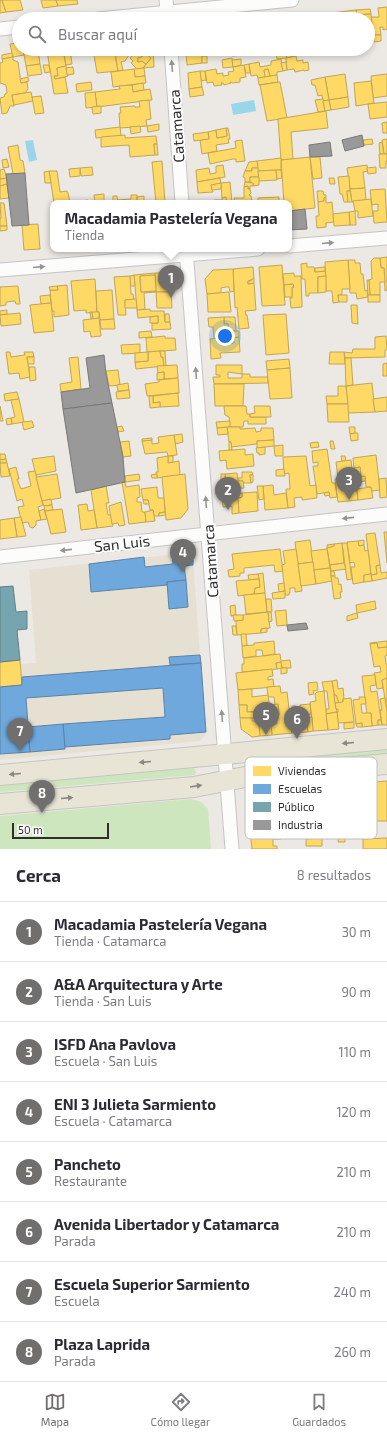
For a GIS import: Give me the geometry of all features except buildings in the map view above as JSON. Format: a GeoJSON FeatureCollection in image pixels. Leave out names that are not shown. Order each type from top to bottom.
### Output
{"type":"FeatureCollection","features":[{"type":"Feature","properties":{"kind":"main road"},"geometry":{"type":"LineString","coordinates":[[0,775],[387,739]]}},
{"type":"Feature","properties":{"kind":"main road"},"geometry":{"type":"LineString","coordinates":[[377,765],[387,764]]}},
{"type":"Feature","properties":{"kind":"main road"},"geometry":{"type":"LineString","coordinates":[[0,804],[194,787],[245,777]]}},
{"type":"Feature","properties":{"kind":"street"},"geometry":{"type":"LineString","coordinates":[[152,12],[292,0]]}},
{"type":"Feature","properties":{"kind":"street"},"geometry":{"type":"LineString","coordinates":[[0,29],[12,28]]}},
{"type":"Feature","properties":{"kind":"street","name":"Catamarca"},"geometry":{"type":"LineString","coordinates":[[171,56],[182,200]]}},
{"type":"Feature","properties":{"kind":"street"},"geometry":{"type":"LineString","coordinates":[[292,246],[387,238]]}},
{"type":"Feature","properties":{"kind":"street"},"geometry":{"type":"LineString","coordinates":[[0,270],[186,252]]}},
{"type":"Feature","properties":{"kind":"street","name":"Catamarca"},"geometry":{"type":"LineString","coordinates":[[186,252],[232,849]]}},
{"type":"Feature","properties":{"kind":"street","name":"San Luis"},"geometry":{"type":"LineString","coordinates":[[0,557],[387,514]]}},
{"type":"Feature","properties":{"kind":"shaded area"},"geometry":{"type":"Polygon","coordinates":[[[186,553],[193,560],[206,734],[200,741],[0,760],[0,687],[22,685],[20,664],[36,663],[29,570],[186,553]]]}},
{"type":"Feature","properties":{"kind":"green space"},"geometry":{"type":"Polygon","coordinates":[[[387,747],[387,756],[286,757],[387,747]]]}},
{"type":"Feature","properties":{"kind":"green space"},"geometry":{"type":"Polygon","coordinates":[[[194,768],[196,772],[195,775],[0,792],[0,785],[194,768]]]}},
{"type":"Feature","properties":{"kind":"green space"},"geometry":{"type":"Polygon","coordinates":[[[191,799],[201,802],[208,809],[211,849],[0,849],[0,816],[191,799]]]}},
{"type":"Feature","properties":{"kind":"water"},"geometry":{"type":"Polygon","coordinates":[[[254,100],[256,111],[233,115],[231,104],[254,100]]]}},
{"type":"Feature","properties":{"kind":"water"},"geometry":{"type":"Polygon","coordinates":[[[33,140],[37,160],[29,162],[25,141],[33,140]]]}},
{"type":"Feature","properties":{"kind":"place","name":"Macadamia Pastelería Vegana"},"geometry":{"type":"Point","coordinates":[171,298]}},
{"type":"Feature","properties":{"kind":"place","name":"ISFD Ana Pavlova"},"geometry":{"type":"Point","coordinates":[349,500]}},
{"type":"Feature","properties":{"kind":"place","name":"A&A Arquitectura y Arte"},"geometry":{"type":"Point","coordinates":[228,510]}},
{"type":"Feature","properties":{"kind":"place","name":"ENI 3 Julieta Sarmiento"},"geometry":{"type":"Point","coordinates":[183,572]}},
{"type":"Feature","properties":{"kind":"place","name":"Pancheto"},"geometry":{"type":"Point","coordinates":[266,735]}},
{"type":"Feature","properties":{"kind":"place","name":"Avenida Libertador y Catamarca"},"geometry":{"type":"Point","coordinates":[297,739]}},
{"type":"Feature","properties":{"kind":"place","name":"Escuela Superior Sarmiento"},"geometry":{"type":"Point","coordinates":[20,751]}},
{"type":"Feature","properties":{"kind":"place","name":"Plaza Laprida"},"geometry":{"type":"Point","coordinates":[42,813]}}]}
